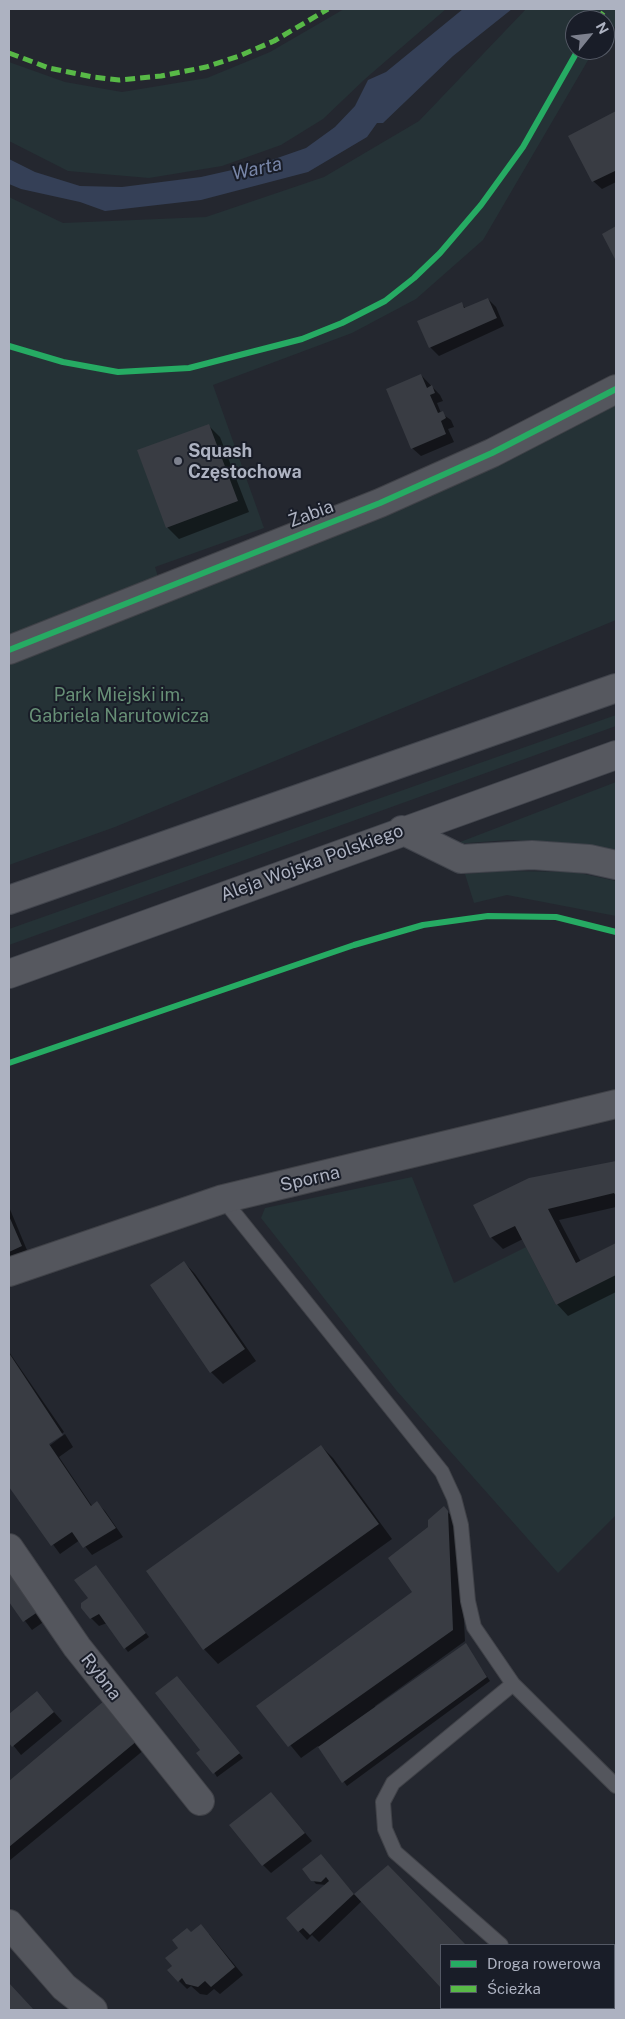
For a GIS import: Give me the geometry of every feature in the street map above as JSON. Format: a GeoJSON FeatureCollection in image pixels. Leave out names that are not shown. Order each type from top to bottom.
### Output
{"type":"FeatureCollection","features":[{"type":"Feature","properties":{"kind":"main road"},"geometry":{"type":"LineString","coordinates":[[9,900],[616,688]]}},
{"type":"Feature","properties":{"kind":"main road","name":"Aleja Wojska Polskiego"},"geometry":{"type":"LineString","coordinates":[[9,974],[616,754]]}},
{"type":"Feature","properties":{"kind":"main road"},"geometry":{"type":"LineString","coordinates":[[402,830],[461,859],[532,855],[590,859],[616,865]]}},
{"type":"Feature","properties":{"kind":"street","name":"Żabia"},"geometry":{"type":"LineString","coordinates":[[9,650],[380,503],[492,453],[616,389]]}},
{"type":"Feature","properties":{"kind":"street","name":"Sporna"},"geometry":{"type":"LineString","coordinates":[[9,1272],[223,1199],[616,1104]]}},
{"type":"Feature","properties":{"kind":"street","name":"Rybna"},"geometry":{"type":"LineString","coordinates":[[9,1548],[77,1647],[200,1801]]}},
{"type":"Feature","properties":{"kind":"street"},"geometry":{"type":"LineString","coordinates":[[9,1924],[64,1986],[93,2010]]}},
{"type":"Feature","properties":{"kind":"lane"},"geometry":{"type":"LineString","coordinates":[[223,1199],[442,1472],[454,1498],[461,1525],[468,1601],[474,1627],[513,1684],[616,1786]]}},
{"type":"Feature","properties":{"kind":"lane"},"geometry":{"type":"LineString","coordinates":[[500,1944],[395,1852],[385,1829],[383,1802],[393,1782],[513,1684]]}},
{"type":"Feature","properties":{"kind":"green space"},"geometry":{"type":"Polygon","coordinates":[[[344,9],[446,9],[365,79],[323,119],[281,145],[222,166],[149,178],[68,171],[9,141],[9,62],[65,82],[122,92],[207,78],[270,52],[344,9]]]}},
{"type":"Feature","properties":{"kind":"green space","name":"Park Miejski im. Gabriela Narutowicza"},"geometry":{"type":"Polygon","coordinates":[[[526,9],[616,9],[615,26],[615,10],[565,10],[565,60],[588,60],[483,240],[416,299],[352,333],[213,385],[264,528],[155,567],[166,603],[385,515],[616,403],[616,620],[115,827],[9,865],[9,197],[63,223],[206,217],[324,177],[419,121],[526,9]]]}},
{"type":"Feature","properties":{"kind":"green space"},"geometry":{"type":"Polygon","coordinates":[[[616,715],[616,726],[9,945],[9,929],[616,715]]]}},
{"type":"Feature","properties":{"kind":"green space"},"geometry":{"type":"Polygon","coordinates":[[[616,782],[616,852],[556,842],[508,840],[455,844],[616,782]]]}},
{"type":"Feature","properties":{"kind":"green space"},"geometry":{"type":"Polygon","coordinates":[[[505,871],[575,872],[616,881],[616,916],[507,895],[474,903],[465,874],[505,871]]]}},
{"type":"Feature","properties":{"kind":"green space"},"geometry":{"type":"Polygon","coordinates":[[[412,1177],[454,1283],[526,1247],[556,1305],[616,1275],[616,1515],[558,1573],[396,1390],[261,1218],[265,1208],[412,1177]]]}},
{"type":"Feature","properties":{"kind":"water","name":"Warta"},"geometry":{"type":"Polygon","coordinates":[[[463,9],[512,9],[453,56],[383,123],[377,123],[367,137],[308,172],[201,200],[105,211],[80,202],[21,189],[9,184],[9,159],[35,172],[80,186],[122,187],[201,177],[263,163],[306,148],[335,127],[355,106],[368,80],[386,72],[463,9]]]}},
{"type":"Feature","properties":{"kind":"building"},"geometry":{"type":"Polygon","coordinates":[[[616,111],[616,173],[615,171],[592,182],[568,136],[616,111]]]}},
{"type":"Feature","properties":{"kind":"building"},"geometry":{"type":"Polygon","coordinates":[[[616,226],[616,261],[602,234],[616,226]]]}},
{"type":"Feature","properties":{"kind":"building"},"geometry":{"type":"Polygon","coordinates":[[[488,298],[497,318],[429,348],[417,321],[462,302],[464,308],[488,298]]]}},
{"type":"Feature","properties":{"kind":"building"},"geometry":{"type":"Polygon","coordinates":[[[421,374],[427,388],[432,385],[435,393],[430,395],[438,413],[443,411],[446,418],[441,421],[446,434],[411,449],[386,389],[421,374]]]}},
{"type":"Feature","properties":{"kind":"building"},"geometry":{"type":"Polygon","coordinates":[[[209,424],[238,501],[166,528],[137,450],[209,424]]]}},
{"type":"Feature","properties":{"kind":"building"},"geometry":{"type":"Polygon","coordinates":[[[616,1161],[616,1196],[614,1193],[548,1209],[576,1263],[616,1243],[616,1275],[556,1305],[515,1226],[490,1238],[473,1205],[529,1178],[616,1161]]]}},
{"type":"Feature","properties":{"kind":"building"},"geometry":{"type":"Polygon","coordinates":[[[9,1216],[22,1246],[9,1252],[9,1216]]]}},
{"type":"Feature","properties":{"kind":"building"},"geometry":{"type":"Polygon","coordinates":[[[184,1261],[245,1349],[210,1373],[150,1285],[184,1261]]]}},
{"type":"Feature","properties":{"kind":"building"},"geometry":{"type":"Polygon","coordinates":[[[9,1353],[63,1435],[49,1444],[91,1506],[97,1501],[116,1528],[83,1548],[72,1532],[51,1546],[9,1487],[9,1353]]]}},
{"type":"Feature","properties":{"kind":"building"},"geometry":{"type":"Polygon","coordinates":[[[321,1445],[379,1524],[203,1650],[146,1571],[321,1445]]]}},
{"type":"Feature","properties":{"kind":"building"},"geometry":{"type":"Polygon","coordinates":[[[444,1506],[448,1511],[453,1630],[288,1747],[256,1706],[412,1592],[388,1558],[428,1527],[428,1520],[444,1506]]]}},
{"type":"Feature","properties":{"kind":"building"},"geometry":{"type":"Polygon","coordinates":[[[9,1565],[45,1607],[23,1622],[9,1602],[9,1565]]]}},
{"type":"Feature","properties":{"kind":"building"},"geometry":{"type":"Polygon","coordinates":[[[96,1565],[146,1633],[124,1649],[99,1614],[90,1619],[81,1608],[81,1603],[88,1598],[74,1580],[96,1565]]]}},
{"type":"Feature","properties":{"kind":"building"},"geometry":{"type":"Polygon","coordinates":[[[466,1643],[487,1677],[342,1783],[318,1747],[466,1643]]]}},
{"type":"Feature","properties":{"kind":"building"},"geometry":{"type":"Polygon","coordinates":[[[177,1676],[240,1753],[213,1774],[196,1753],[200,1750],[155,1693],[177,1676]]]}},
{"type":"Feature","properties":{"kind":"building"},"geometry":{"type":"Polygon","coordinates":[[[37,1691],[54,1712],[12,1747],[9,1743],[9,1714],[37,1691]]]}},
{"type":"Feature","properties":{"kind":"building"},"geometry":{"type":"Polygon","coordinates":[[[111,1695],[143,1736],[9,1847],[9,1781],[111,1695]]]}},
{"type":"Feature","properties":{"kind":"building"},"geometry":{"type":"Polygon","coordinates":[[[271,1792],[305,1833],[262,1866],[229,1825],[271,1792]]]}},
{"type":"Feature","properties":{"kind":"building"},"geometry":{"type":"Polygon","coordinates":[[[321,1854],[354,1894],[310,1935],[303,1928],[298,1932],[286,1918],[329,1881],[326,1877],[321,1882],[311,1881],[302,1869],[321,1854]]]}},
{"type":"Feature","properties":{"kind":"building"},"geometry":{"type":"Polygon","coordinates":[[[388,1865],[465,1944],[440,1944],[440,1987],[354,1894],[388,1865]]]}},
{"type":"Feature","properties":{"kind":"building"},"geometry":{"type":"Polygon","coordinates":[[[201,1924],[235,1967],[211,1987],[205,1981],[198,1987],[186,1984],[182,1978],[178,1982],[167,1970],[172,1966],[165,1958],[178,1948],[172,1940],[187,1928],[191,1932],[201,1924]]]}},
{"type":"Feature","properties":{"kind":"building"},"geometry":{"type":"Polygon","coordinates":[[[9,1983],[34,2010],[9,2010],[9,1983]]]}},
{"type":"Feature","properties":{"kind":"building"},"geometry":{"type":"Polygon","coordinates":[[[532,2009],[533,2010],[447,2010],[532,2009]]]}},
{"type":"Feature","properties":{"kind":"marked path"},"geometry":{"type":"LineString","coordinates":[[9,53],[49,68],[93,77],[119,80],[161,76],[206,67],[239,56],[274,41],[328,9]]}},
{"type":"Feature","properties":{"kind":"cycle path"},"geometry":{"type":"LineString","coordinates":[[9,346],[63,362],[118,372],[189,368],[302,339],[342,323],[385,301],[414,278],[440,253],[481,205],[523,147],[572,60]]}},
{"type":"Feature","properties":{"kind":"cycle path"},"geometry":{"type":"LineString","coordinates":[[9,650],[380,503],[492,453],[616,389]]}},
{"type":"Feature","properties":{"kind":"cycle path"},"geometry":{"type":"LineString","coordinates":[[9,1063],[354,945],[423,925],[488,916],[556,917],[616,932]]}},
{"type":"Feature","properties":{"kind":"place","name":"Squash Częstochowa"},"geometry":{"type":"Point","coordinates":[178,461]}}]}
